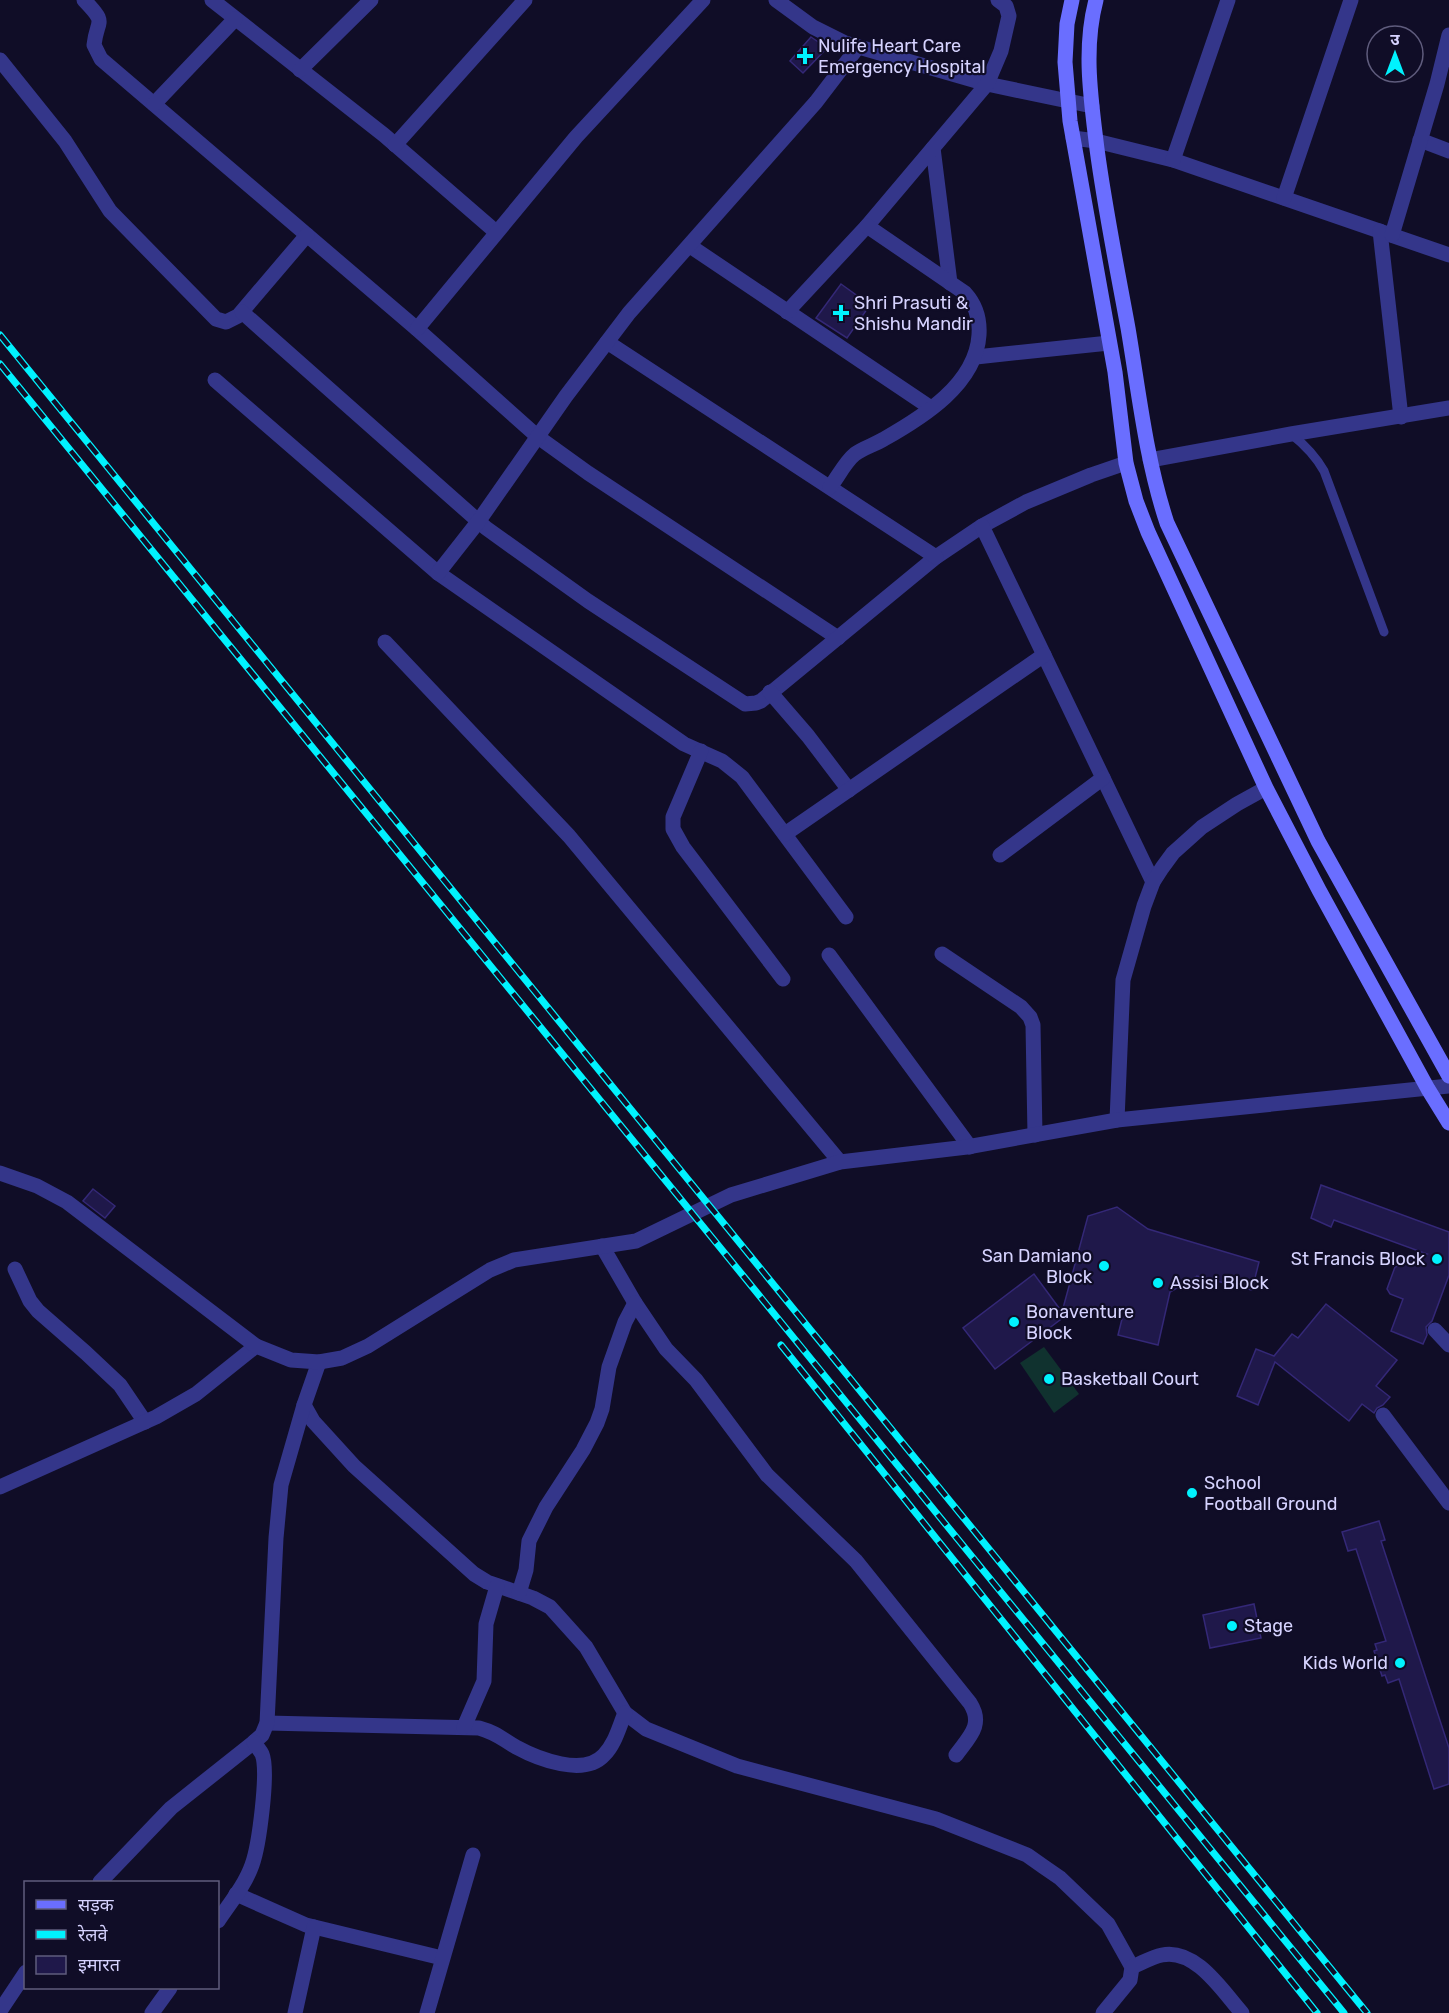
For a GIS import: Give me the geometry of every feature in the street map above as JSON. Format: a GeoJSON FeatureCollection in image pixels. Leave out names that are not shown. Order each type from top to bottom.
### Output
{"type":"FeatureCollection","features":[{"type":"Feature","properties":{"kind":"main road"},"geometry":{"type":"LineString","coordinates":[[1072,0],[1067,24],[1065,62],[1068,101],[1109,343],[1126,463],[1136,501],[1148,532],[1266,788],[1318,890],[1449,1123]]}},
{"type":"Feature","properties":{"kind":"main road"},"geometry":{"type":"LineString","coordinates":[[1096,0],[1088,63],[1096,141],[1157,494],[1167,523],[1318,841],[1449,1076]]}},
{"type":"Feature","properties":{"kind":"street"},"geometry":{"type":"LineString","coordinates":[[84,0],[99,18],[94,45],[97,54],[417,329],[538,437],[588,474],[838,638]]}},
{"type":"Feature","properties":{"kind":"street"},"geometry":{"type":"LineString","coordinates":[[213,0],[395,145],[496,232]]}},
{"type":"Feature","properties":{"kind":"street"},"geometry":{"type":"LineString","coordinates":[[300,70],[371,0]]}},
{"type":"Feature","properties":{"kind":"street"},"geometry":{"type":"LineString","coordinates":[[395,145],[525,0]]}},
{"type":"Feature","properties":{"kind":"street"},"geometry":{"type":"LineString","coordinates":[[417,329],[576,137],[703,0]]}},
{"type":"Feature","properties":{"kind":"street"},"geometry":{"type":"LineString","coordinates":[[776,0],[831,37],[858,47],[987,84],[1092,106]]}},
{"type":"Feature","properties":{"kind":"street"},"geometry":{"type":"LineString","coordinates":[[787,312],[867,226],[987,84],[1001,51],[1009,16],[1006,6],[998,0]]}},
{"type":"Feature","properties":{"kind":"street"},"geometry":{"type":"LineString","coordinates":[[1173,160],[1228,0]]}},
{"type":"Feature","properties":{"kind":"street"},"geometry":{"type":"LineString","coordinates":[[1284,198],[1351,0]]}},
{"type":"Feature","properties":{"kind":"street"},"geometry":{"type":"LineString","coordinates":[[154,104],[235,19]]}},
{"type":"Feature","properties":{"kind":"street"},"geometry":{"type":"LineString","coordinates":[[1401,417],[1386,233],[1420,140],[1449,35]]}},
{"type":"Feature","properties":{"kind":"street"},"geometry":{"type":"LineString","coordinates":[[438,573],[478,522],[607,342],[668,268],[816,102],[858,47]]}},
{"type":"Feature","properties":{"kind":"street"},"geometry":{"type":"LineString","coordinates":[[0,60],[66,141],[110,211],[216,319],[226,322],[242,312],[307,235]]}},
{"type":"Feature","properties":{"kind":"street"},"geometry":{"type":"LineString","coordinates":[[1073,138],[1096,141],[1173,160],[1449,255]]}},
{"type":"Feature","properties":{"kind":"street"},"geometry":{"type":"LineString","coordinates":[[1420,140],[1449,151]]}},
{"type":"Feature","properties":{"kind":"street"},"geometry":{"type":"LineString","coordinates":[[933,148],[950,283]]}},
{"type":"Feature","properties":{"kind":"street"},"geometry":{"type":"LineString","coordinates":[[830,488],[852,456],[891,435],[931,408],[953,389],[971,366],[975,357],[979,330],[975,307],[965,293],[867,226]]}},
{"type":"Feature","properties":{"kind":"street"},"geometry":{"type":"LineString","coordinates":[[690,246],[931,408]]}},
{"type":"Feature","properties":{"kind":"street"},"geometry":{"type":"LineString","coordinates":[[242,312],[478,522],[536,566],[745,704],[756,703],[936,557],[982,526],[1026,502],[1126,463]]}},
{"type":"Feature","properties":{"kind":"street"},"geometry":{"type":"LineString","coordinates":[[607,342],[936,557]]}},
{"type":"Feature","properties":{"kind":"street"},"geometry":{"type":"LineString","coordinates":[[975,357],[1109,343]]}},
{"type":"Feature","properties":{"kind":"street"},"geometry":{"type":"LineString","coordinates":[[215,380],[438,573],[684,744],[722,761],[742,777],[846,917]]}},
{"type":"Feature","properties":{"kind":"street"},"geometry":{"type":"LineString","coordinates":[[1150,460],[1449,408]]}},
{"type":"Feature","properties":{"kind":"street"},"geometry":{"type":"LineString","coordinates":[[982,526],[1153,882]]}},
{"type":"Feature","properties":{"kind":"street"},"geometry":{"type":"LineString","coordinates":[[385,642],[569,836],[840,1162]]}},
{"type":"Feature","properties":{"kind":"street"},"geometry":{"type":"LineString","coordinates":[[784,834],[1044,655]]}},
{"type":"Feature","properties":{"kind":"street"},"geometry":{"type":"LineString","coordinates":[[770,692],[808,736],[849,790]]}},
{"type":"Feature","properties":{"kind":"street"},"geometry":{"type":"LineString","coordinates":[[701,751],[675,810],[673,829],[683,847],[783,979]]}},
{"type":"Feature","properties":{"kind":"street"},"geometry":{"type":"LineString","coordinates":[[1000,855],[1103,778]]}},
{"type":"Feature","properties":{"kind":"street"},"geometry":{"type":"LineString","coordinates":[[1117,1120],[1123,980],[1153,882],[1173,853],[1202,827],[1266,788]]}},
{"type":"Feature","properties":{"kind":"street"},"geometry":{"type":"LineString","coordinates":[[942,954],[1021,1007],[1030,1017],[1034,1034],[1035,1135]]}},
{"type":"Feature","properties":{"kind":"street"},"geometry":{"type":"LineString","coordinates":[[829,956],[970,1147]]}},
{"type":"Feature","properties":{"kind":"street"},"geometry":{"type":"LineString","coordinates":[[0,1173],[37,1186],[67,1202],[256,1346],[291,1360],[319,1362],[342,1358],[368,1346],[498,1266],[514,1260],[636,1241],[731,1195],[840,1162],[970,1147],[1117,1120],[1449,1086]]}},
{"type":"Feature","properties":{"kind":"street"},"geometry":{"type":"LineString","coordinates":[[602,1246],[635,1303],[666,1349],[696,1380],[767,1475],[856,1561],[970,1703],[975,1711],[977,1722],[956,1755]]}},
{"type":"Feature","properties":{"kind":"street"},"geometry":{"type":"LineString","coordinates":[[15,1269],[30,1301],[38,1311],[120,1385],[145,1422]]}},
{"type":"Feature","properties":{"kind":"street"},"geometry":{"type":"LineString","coordinates":[[519,1593],[526,1570],[529,1541],[597,1423],[602,1409],[609,1366],[625,1322],[635,1303]]}},
{"type":"Feature","properties":{"kind":"street"},"geometry":{"type":"LineString","coordinates":[[1435,1330],[1449,1345]]}},
{"type":"Feature","properties":{"kind":"street"},"geometry":{"type":"LineString","coordinates":[[0,1487],[145,1422],[196,1394],[256,1346]]}},
{"type":"Feature","properties":{"kind":"street"},"geometry":{"type":"LineString","coordinates":[[101,1881],[171,1808],[262,1735],[267,1723],[276,1538],[281,1485],[319,1362]]}},
{"type":"Feature","properties":{"kind":"street"},"geometry":{"type":"LineString","coordinates":[[304,1406],[313,1421],[354,1466],[474,1574],[550,1608],[566,1623],[586,1647],[625,1713],[646,1729],[737,1766],[936,1819],[1027,1855],[1060,1878],[1108,1924],[1132,1967],[1131,1980],[1102,2013]]}},
{"type":"Feature","properties":{"kind":"street"},"geometry":{"type":"LineString","coordinates":[[1383,1415],[1449,1503]]}},
{"type":"Feature","properties":{"kind":"street"},"geometry":{"type":"LineString","coordinates":[[464,1727],[484,1681],[486,1624],[497,1586]]}},
{"type":"Feature","properties":{"kind":"street"},"geometry":{"type":"LineString","coordinates":[[267,1723],[464,1727],[493,1732],[536,1757],[578,1765],[591,1764],[604,1755],[614,1740],[625,1713]]}},
{"type":"Feature","properties":{"kind":"street"},"geometry":{"type":"LineString","coordinates":[[219,1920],[252,1867],[260,1838],[264,1766],[262,1754],[254,1742]]}},
{"type":"Feature","properties":{"kind":"street"},"geometry":{"type":"LineString","coordinates":[[427,2013],[473,1855]]}},
{"type":"Feature","properties":{"kind":"street"},"geometry":{"type":"LineString","coordinates":[[236,1894],[314,1927],[442,1958]]}},
{"type":"Feature","properties":{"kind":"street"},"geometry":{"type":"LineString","coordinates":[[295,2013],[314,1927]]}},
{"type":"Feature","properties":{"kind":"street"},"geometry":{"type":"LineString","coordinates":[[1132,1967],[1163,1955],[1187,1958],[1201,1968],[1242,2013]]}},
{"type":"Feature","properties":{"kind":"street"},"geometry":{"type":"LineString","coordinates":[[0,2011],[24,1975]]}},
{"type":"Feature","properties":{"kind":"street"},"geometry":{"type":"LineString","coordinates":[[152,2013],[169,1989]]}},
{"type":"Feature","properties":{"kind":"lane"},"geometry":{"type":"LineString","coordinates":[[1291,434],[1307,446],[1324,471],[1384,632]]}},
{"type":"Feature","properties":{"kind":"green space","name":"Basketball Court"},"geometry":{"type":"Polygon","coordinates":[[[1044,1347],[1079,1394],[1054,1413],[1020,1363],[1044,1347]]]}},
{"type":"Feature","properties":{"kind":"building"},"geometry":{"type":"Polygon","coordinates":[[[811,37],[827,48],[803,73],[790,61],[811,37]]]}},
{"type":"Feature","properties":{"kind":"building"},"geometry":{"type":"Polygon","coordinates":[[[841,284],[870,305],[847,338],[816,318],[841,284]]]}},
{"type":"Feature","properties":{"kind":"building","name":"St Francis Block"},"geometry":{"type":"Polygon","coordinates":[[[1321,1185],[1449,1232],[1449,1275],[1432,1321],[1426,1327],[1427,1335],[1423,1344],[1391,1331],[1403,1299],[1390,1294],[1387,1289],[1395,1267],[1427,1254],[1334,1220],[1331,1227],[1311,1218],[1321,1185]]]}},
{"type":"Feature","properties":{"kind":"building"},"geometry":{"type":"Polygon","coordinates":[[[93,1189],[115,1206],[105,1218],[83,1201],[93,1189]]]}},
{"type":"Feature","properties":{"kind":"building"},"geometry":{"type":"Polygon","coordinates":[[[1117,1207],[1148,1229],[1259,1262],[1252,1290],[1197,1276],[1170,1292],[1158,1345],[1118,1335],[1122,1319],[1076,1308],[995,1369],[963,1328],[1034,1274],[1062,1312],[1088,1216],[1117,1207]]]}},
{"type":"Feature","properties":{"kind":"building"},"geometry":{"type":"Polygon","coordinates":[[[1326,1304],[1397,1360],[1376,1386],[1390,1397],[1383,1405],[1374,1413],[1362,1404],[1349,1421],[1275,1362],[1258,1405],[1237,1396],[1256,1349],[1274,1356],[1292,1334],[1298,1338],[1326,1304]]]}},
{"type":"Feature","properties":{"kind":"building","name":"Kids World"},"geometry":{"type":"Polygon","coordinates":[[[1379,1521],[1385,1540],[1381,1541],[1449,1748],[1449,1784],[1434,1789],[1399,1679],[1388,1683],[1385,1675],[1382,1676],[1374,1651],[1377,1650],[1375,1644],[1386,1641],[1356,1549],[1348,1551],[1342,1532],[1379,1521]]]}},
{"type":"Feature","properties":{"kind":"building","name":"Stage"},"geometry":{"type":"Polygon","coordinates":[[[1254,1604],[1261,1638],[1210,1648],[1203,1615],[1254,1604]]]}},
{"type":"Feature","properties":{"kind":"railway"},"geometry":{"type":"LineString","coordinates":[[0,335],[1367,2013]]}},
{"type":"Feature","properties":{"kind":"railway"},"geometry":{"type":"LineString","coordinates":[[0,364],[1344,2013]]}},
{"type":"Feature","properties":{"kind":"railway"},"geometry":{"type":"LineString","coordinates":[[781,1345],[1317,2013]]}},
{"type":"Feature","properties":{"kind":"place","name":"Nulife Heart Care Emergency Hospital"},"geometry":{"type":"Point","coordinates":[805,56]}},
{"type":"Feature","properties":{"kind":"place","name":"Shri Prasuti & Shishu Mandir"},"geometry":{"type":"Point","coordinates":[841,313]}},
{"type":"Feature","properties":{"kind":"place","name":"St Francis Block"},"geometry":{"type":"Point","coordinates":[1437,1259]}},
{"type":"Feature","properties":{"kind":"place","name":"San Damiano Block"},"geometry":{"type":"Point","coordinates":[1104,1266]}},
{"type":"Feature","properties":{"kind":"place","name":"Assisi Block"},"geometry":{"type":"Point","coordinates":[1158,1283]}},
{"type":"Feature","properties":{"kind":"place","name":"Bonaventure Block"},"geometry":{"type":"Point","coordinates":[1014,1322]}},
{"type":"Feature","properties":{"kind":"place","name":"Basketball Court"},"geometry":{"type":"Point","coordinates":[1049,1379]}},
{"type":"Feature","properties":{"kind":"place","name":"School Football Ground"},"geometry":{"type":"Point","coordinates":[1192,1493]}},
{"type":"Feature","properties":{"kind":"place","name":"Stage"},"geometry":{"type":"Point","coordinates":[1232,1626]}},
{"type":"Feature","properties":{"kind":"place","name":"Kids World"},"geometry":{"type":"Point","coordinates":[1400,1663]}}]}
